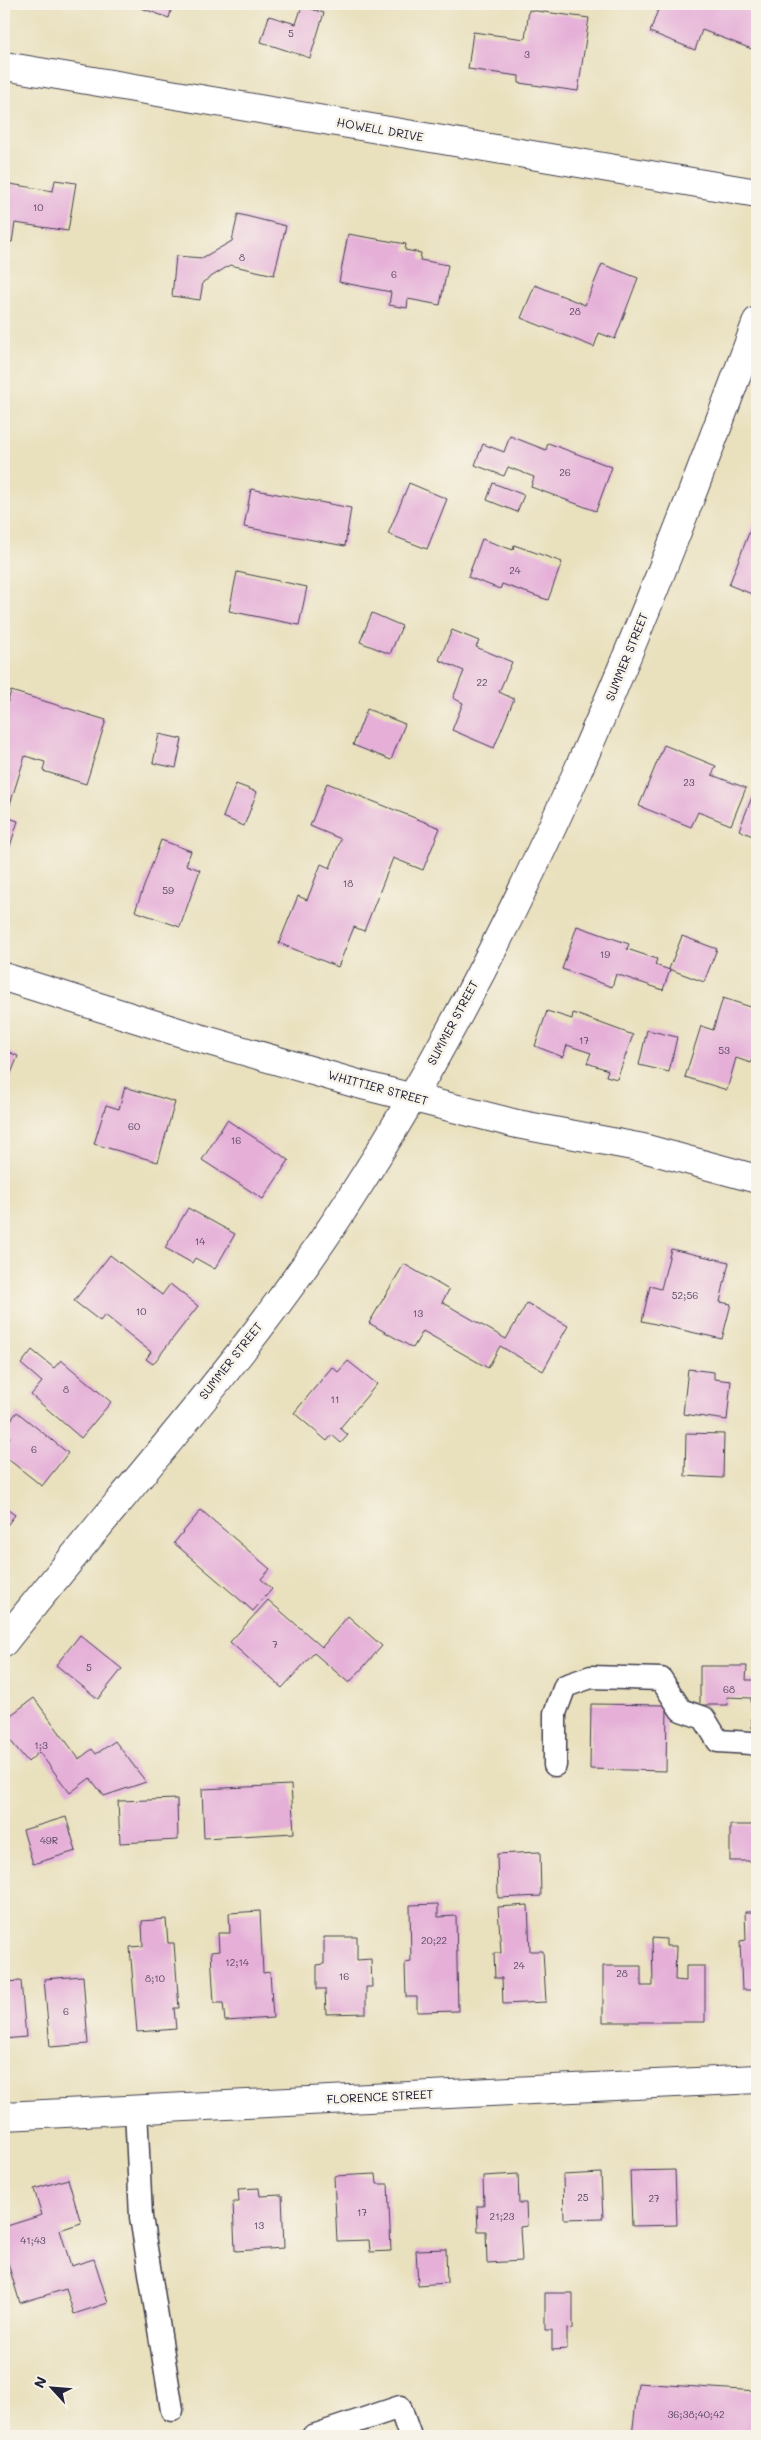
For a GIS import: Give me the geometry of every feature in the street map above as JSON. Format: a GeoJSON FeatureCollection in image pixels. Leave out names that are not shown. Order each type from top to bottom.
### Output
{"type":"FeatureCollection","features":[{"type":"Feature","properties":{"kind":"street","name":"HOWELL DRIVE"},"geometry":{"type":"LineString","coordinates":[[4,66],[757,193]]}},
{"type":"Feature","properties":{"kind":"street","name":"SUMMER STREET"},"geometry":{"type":"LineString","coordinates":[[4,1642],[217,1380],[277,1303],[348,1203],[413,1098],[481,971],[589,749],[685,515],[757,320]]}},
{"type":"Feature","properties":{"kind":"street","name":"WHITTIER STREET"},"geometry":{"type":"LineString","coordinates":[[4,977],[185,1034],[413,1098],[517,1124],[643,1148],[757,1179]]}},
{"type":"Feature","properties":{"kind":"street","name":"FLORENCE STREET"},"geometry":{"type":"LineString","coordinates":[[4,2116],[757,2078]]}},
{"type":"Feature","properties":{"kind":"lane"},"geometry":{"type":"LineString","coordinates":[[555,1765],[555,1713],[565,1686],[591,1677],[661,1678],[681,1710],[704,1718],[718,1741],[751,1743],[757,1746]]}},
{"type":"Feature","properties":{"kind":"lane"},"geometry":{"type":"LineString","coordinates":[[136,2109],[141,2217],[172,2410]]}},
{"type":"Feature","properties":{"kind":"lane"},"geometry":{"type":"LineString","coordinates":[[313,2436],[400,2407],[410,2436]]}},
{"type":"Feature","properties":{"kind":"building"},"geometry":{"type":"Polygon","coordinates":[[[130,4],[173,4],[169,18],[130,4]]]}},
{"type":"Feature","properties":{"kind":"building"},"geometry":{"type":"Polygon","coordinates":[[[660,4],[757,4],[757,51],[702,30],[695,50],[650,32],[660,4]]]}},
{"type":"Feature","properties":{"kind":"building"},"geometry":{"type":"Polygon","coordinates":[[[302,6],[324,13],[310,58],[261,42],[269,16],[296,24],[302,6]]]}},
{"type":"Feature","properties":{"kind":"building"},"geometry":{"type":"Polygon","coordinates":[[[529,10],[589,18],[578,91],[519,83],[519,76],[468,69],[473,32],[525,39],[529,10]]]}},
{"type":"Feature","properties":{"kind":"building"},"geometry":{"type":"Polygon","coordinates":[[[55,180],[76,183],[68,231],[15,223],[12,242],[4,240],[4,183],[53,191],[55,180]]]}},
{"type":"Feature","properties":{"kind":"building"},"geometry":{"type":"Polygon","coordinates":[[[238,214],[286,226],[274,275],[230,265],[203,282],[200,300],[172,296],[176,256],[202,258],[232,241],[238,214]]]}},
{"type":"Feature","properties":{"kind":"building"},"geometry":{"type":"Polygon","coordinates":[[[348,234],[406,244],[405,250],[421,253],[420,260],[448,265],[440,305],[408,299],[407,308],[389,305],[391,292],[339,282],[348,234]]]}},
{"type":"Feature","properties":{"kind":"building"},"geometry":{"type":"Polygon","coordinates":[[[602,264],[638,278],[615,339],[599,333],[594,347],[521,318],[535,285],[585,305],[602,264]]]}},
{"type":"Feature","properties":{"kind":"building"},"geometry":{"type":"Polygon","coordinates":[[[510,436],[546,450],[548,443],[612,467],[596,511],[531,487],[534,477],[508,467],[504,476],[475,465],[483,444],[504,452],[510,436]]]}},
{"type":"Feature","properties":{"kind":"building"},"geometry":{"type":"Polygon","coordinates":[[[409,483],[447,499],[427,549],[388,534],[409,483]]]}},
{"type":"Feature","properties":{"kind":"building"},"geometry":{"type":"Polygon","coordinates":[[[493,483],[524,495],[517,512],[487,500],[493,483]]]}},
{"type":"Feature","properties":{"kind":"building"},"geometry":{"type":"Polygon","coordinates":[[[251,489],[351,508],[345,546],[244,527],[251,489]]]}},
{"type":"Feature","properties":{"kind":"building"},"geometry":{"type":"Polygon","coordinates":[[[757,512],[757,596],[729,585],[757,512]]]}},
{"type":"Feature","properties":{"kind":"building"},"geometry":{"type":"Polygon","coordinates":[[[482,539],[513,550],[514,545],[562,562],[548,600],[502,584],[500,589],[468,577],[482,539]]]}},
{"type":"Feature","properties":{"kind":"building"},"geometry":{"type":"Polygon","coordinates":[[[237,572],[307,587],[299,625],[229,611],[237,572]]]}},
{"type":"Feature","properties":{"kind":"building"},"geometry":{"type":"Polygon","coordinates":[[[372,613],[402,626],[390,654],[360,642],[372,613]]]}},
{"type":"Feature","properties":{"kind":"building"},"geometry":{"type":"Polygon","coordinates":[[[452,630],[479,641],[476,647],[512,662],[499,692],[514,699],[494,748],[452,730],[463,703],[453,698],[464,671],[439,660],[452,630]]]}},
{"type":"Feature","properties":{"kind":"building"},"geometry":{"type":"Polygon","coordinates":[[[11,691],[106,720],[86,784],[43,771],[45,762],[25,756],[6,817],[18,821],[4,865],[4,714],[11,691]]]}},
{"type":"Feature","properties":{"kind":"building"},"geometry":{"type":"Polygon","coordinates":[[[367,709],[405,724],[391,760],[353,745],[367,709]]]}},
{"type":"Feature","properties":{"kind":"building"},"geometry":{"type":"Polygon","coordinates":[[[159,734],[182,739],[176,768],[153,763],[159,734]]]}},
{"type":"Feature","properties":{"kind":"building"},"geometry":{"type":"Polygon","coordinates":[[[664,745],[716,766],[712,775],[746,788],[731,825],[698,812],[691,827],[639,806],[664,745]]]}},
{"type":"Feature","properties":{"kind":"building"},"geometry":{"type":"Polygon","coordinates":[[[327,783],[440,828],[423,870],[393,858],[364,931],[354,927],[338,967],[279,943],[298,896],[307,900],[321,864],[330,868],[341,839],[310,826],[327,783]]]}},
{"type":"Feature","properties":{"kind":"building"},"geometry":{"type":"Polygon","coordinates":[[[236,784],[257,792],[244,826],[223,817],[236,784]]]}},
{"type":"Feature","properties":{"kind":"building"},"geometry":{"type":"Polygon","coordinates":[[[752,797],[757,799],[757,838],[739,830],[752,797]]]}},
{"type":"Feature","properties":{"kind":"building"},"geometry":{"type":"Polygon","coordinates":[[[161,840],[191,851],[186,865],[200,870],[180,927],[135,911],[161,840]]]}},
{"type":"Feature","properties":{"kind":"building"},"geometry":{"type":"Polygon","coordinates":[[[577,926],[629,944],[627,949],[657,959],[655,965],[670,970],[663,990],[616,974],[612,987],[562,969],[577,926]]]}},
{"type":"Feature","properties":{"kind":"building"},"geometry":{"type":"Polygon","coordinates":[[[682,936],[717,949],[704,982],[669,969],[682,936]]]}},
{"type":"Feature","properties":{"kind":"building"},"geometry":{"type":"Polygon","coordinates":[[[723,998],[757,1009],[757,1042],[751,1063],[736,1058],[727,1090],[685,1077],[701,1026],[713,1030],[723,998]]]}},
{"type":"Feature","properties":{"kind":"building"},"geometry":{"type":"Polygon","coordinates":[[[547,1011],[572,1019],[573,1013],[633,1035],[617,1079],[606,1076],[608,1070],[587,1063],[591,1053],[567,1045],[563,1057],[535,1046],[547,1011]]]}},
{"type":"Feature","properties":{"kind":"building"},"geometry":{"type":"Polygon","coordinates":[[[647,1030],[677,1037],[669,1072],[639,1065],[647,1030]]]}},
{"type":"Feature","properties":{"kind":"building"},"geometry":{"type":"Polygon","coordinates":[[[4,1050],[18,1056],[4,1091],[4,1050]]]}},
{"type":"Feature","properties":{"kind":"building"},"geometry":{"type":"Polygon","coordinates":[[[125,1087],[175,1102],[158,1162],[94,1144],[106,1105],[119,1109],[125,1087]]]}},
{"type":"Feature","properties":{"kind":"building"},"geometry":{"type":"Polygon","coordinates":[[[227,1120],[289,1160],[263,1199],[202,1160],[227,1120]]]}},
{"type":"Feature","properties":{"kind":"building"},"geometry":{"type":"Polygon","coordinates":[[[188,1208],[235,1234],[215,1269],[195,1258],[192,1263],[165,1248],[188,1208]]]}},
{"type":"Feature","properties":{"kind":"building"},"geometry":{"type":"Polygon","coordinates":[[[671,1249],[729,1262],[720,1302],[731,1304],[722,1339],[642,1321],[650,1286],[661,1289],[671,1249]]]}},
{"type":"Feature","properties":{"kind":"building"},"geometry":{"type":"Polygon","coordinates":[[[110,1255],[162,1295],[170,1284],[198,1306],[153,1364],[146,1359],[151,1352],[105,1315],[100,1321],[74,1301],[110,1255]]]}},
{"type":"Feature","properties":{"kind":"building"},"geometry":{"type":"Polygon","coordinates":[[[404,1264],[449,1290],[442,1302],[506,1339],[527,1303],[568,1326],[543,1371],[500,1346],[488,1368],[423,1331],[413,1348],[369,1323],[404,1264]]]}},
{"type":"Feature","properties":{"kind":"building"},"geometry":{"type":"Polygon","coordinates":[[[32,1350],[54,1368],[61,1360],[111,1402],[81,1438],[31,1395],[42,1382],[21,1364],[32,1350]]]}},
{"type":"Feature","properties":{"kind":"building"},"geometry":{"type":"Polygon","coordinates":[[[348,1361],[377,1384],[340,1428],[348,1435],[341,1443],[332,1435],[327,1441],[294,1413],[332,1367],[338,1372],[348,1361]]]}},
{"type":"Feature","properties":{"kind":"building"},"geometry":{"type":"Polygon","coordinates":[[[688,1369],[714,1372],[714,1379],[731,1381],[727,1420],[683,1414],[688,1369]]]}},
{"type":"Feature","properties":{"kind":"building"},"geometry":{"type":"Polygon","coordinates":[[[17,1412],[68,1453],[42,1486],[4,1456],[4,1445],[10,1437],[4,1433],[4,1429],[17,1412]]]}},
{"type":"Feature","properties":{"kind":"building"},"geometry":{"type":"Polygon","coordinates":[[[686,1433],[724,1434],[723,1478],[685,1476],[686,1433]]]}},
{"type":"Feature","properties":{"kind":"building"},"geometry":{"type":"Polygon","coordinates":[[[4,1507],[15,1515],[4,1529],[4,1507]]]}},
{"type":"Feature","properties":{"kind":"building"},"geometry":{"type":"Polygon","coordinates":[[[201,1510],[270,1569],[261,1579],[272,1589],[253,1611],[174,1543],[201,1510]]]}},
{"type":"Feature","properties":{"kind":"building"},"geometry":{"type":"Polygon","coordinates":[[[268,1600],[322,1647],[348,1616],[382,1646],[349,1683],[314,1653],[282,1688],[230,1642],[268,1600]]]}},
{"type":"Feature","properties":{"kind":"building"},"geometry":{"type":"Polygon","coordinates":[[[80,1635],[122,1669],[98,1699],[56,1665],[80,1635]]]}},
{"type":"Feature","properties":{"kind":"building"},"geometry":{"type":"Polygon","coordinates":[[[700,1666],[747,1666],[746,1680],[757,1680],[757,1728],[752,1728],[751,1698],[727,1697],[728,1705],[700,1705],[700,1666]]]}},
{"type":"Feature","properties":{"kind":"building"},"geometry":{"type":"Polygon","coordinates":[[[34,1698],[79,1759],[92,1749],[96,1754],[115,1741],[146,1782],[104,1796],[90,1778],[70,1793],[39,1752],[28,1762],[4,1733],[4,1720],[34,1698]]]}},
{"type":"Feature","properties":{"kind":"building"},"geometry":{"type":"Polygon","coordinates":[[[591,1704],[667,1705],[666,1771],[590,1769],[591,1704]]]}},
{"type":"Feature","properties":{"kind":"building"},"geometry":{"type":"Polygon","coordinates":[[[291,1785],[294,1833],[204,1838],[202,1789],[291,1785]]]}},
{"type":"Feature","properties":{"kind":"building"},"geometry":{"type":"Polygon","coordinates":[[[177,1799],[178,1840],[120,1843],[118,1801],[177,1799]]]}},
{"type":"Feature","properties":{"kind":"building"},"geometry":{"type":"Polygon","coordinates":[[[66,1817],[76,1851],[33,1864],[23,1830],[66,1817]]]}},
{"type":"Feature","properties":{"kind":"building"},"geometry":{"type":"Polygon","coordinates":[[[730,1825],[757,1825],[757,1861],[730,1861],[730,1825]]]}},
{"type":"Feature","properties":{"kind":"building"},"geometry":{"type":"Polygon","coordinates":[[[540,1852],[541,1896],[498,1898],[497,1854],[540,1852]]]}},
{"type":"Feature","properties":{"kind":"building"},"geometry":{"type":"Polygon","coordinates":[[[438,1904],[438,1917],[456,1916],[458,2011],[417,2012],[417,1997],[406,1997],[405,1963],[411,1962],[410,1905],[438,1904]]]}},
{"type":"Feature","properties":{"kind":"building"},"geometry":{"type":"Polygon","coordinates":[[[528,1905],[530,1951],[543,1951],[546,2002],[503,2004],[502,1978],[495,1978],[494,1953],[501,1953],[498,1907],[528,1905]]]}},
{"type":"Feature","properties":{"kind":"building"},"geometry":{"type":"Polygon","coordinates":[[[260,1911],[263,1973],[270,1972],[273,2018],[225,2021],[223,2003],[214,2003],[211,1952],[219,1951],[218,1933],[230,1933],[229,1913],[260,1911]]]}},
{"type":"Feature","properties":{"kind":"building"},"geometry":{"type":"Polygon","coordinates":[[[745,1912],[757,1912],[757,1990],[742,1990],[740,1941],[746,1940],[745,1912]]]}},
{"type":"Feature","properties":{"kind":"building"},"geometry":{"type":"Polygon","coordinates":[[[166,1919],[168,1943],[174,1943],[179,2008],[174,2008],[176,2029],[137,2032],[130,1947],[143,1946],[142,1921],[166,1919]]]}},
{"type":"Feature","properties":{"kind":"building"},"geometry":{"type":"Polygon","coordinates":[[[324,1937],[357,1937],[357,1960],[371,1959],[372,1987],[366,1987],[366,2013],[326,2014],[325,1989],[317,1989],[317,1965],[324,1964],[324,1937]]]}},
{"type":"Feature","properties":{"kind":"building"},"geometry":{"type":"Polygon","coordinates":[[[652,1938],[666,1939],[666,1946],[676,1946],[675,1980],[686,1981],[686,1966],[705,1966],[705,2022],[603,2022],[603,1966],[641,1966],[641,1986],[653,1986],[652,1938]]]}},
{"type":"Feature","properties":{"kind":"building"},"geometry":{"type":"Polygon","coordinates":[[[83,1976],[88,2044],[50,2047],[44,1979],[83,1976]]]}},
{"type":"Feature","properties":{"kind":"building"},"geometry":{"type":"Polygon","coordinates":[[[21,1981],[26,2037],[4,2039],[4,1982],[21,1981]]]}},
{"type":"Feature","properties":{"kind":"building"},"geometry":{"type":"Polygon","coordinates":[[[675,2170],[677,2225],[632,2226],[630,2171],[675,2170]]]}},
{"type":"Feature","properties":{"kind":"building"},"geometry":{"type":"Polygon","coordinates":[[[601,2173],[603,2218],[564,2219],[563,2175],[601,2173]]]}},
{"type":"Feature","properties":{"kind":"building"},"geometry":{"type":"Polygon","coordinates":[[[376,2174],[377,2184],[388,2184],[391,2251],[370,2252],[369,2240],[337,2241],[334,2176],[376,2174]]]}},
{"type":"Feature","properties":{"kind":"building"},"geometry":{"type":"Polygon","coordinates":[[[518,2174],[519,2203],[526,2203],[527,2226],[520,2227],[522,2261],[487,2263],[486,2231],[478,2231],[477,2206],[484,2206],[483,2176],[518,2174]]]}},
{"type":"Feature","properties":{"kind":"building"},"geometry":{"type":"Polygon","coordinates":[[[68,2179],[81,2223],[60,2230],[71,2266],[94,2259],[108,2303],[74,2314],[66,2289],[20,2303],[4,2250],[4,2227],[42,2215],[34,2189],[68,2179]]]}},
{"type":"Feature","properties":{"kind":"building"},"geometry":{"type":"Polygon","coordinates":[[[259,2188],[260,2196],[282,2195],[284,2248],[235,2251],[233,2202],[239,2202],[238,2189],[259,2188]]]}},
{"type":"Feature","properties":{"kind":"building"},"geometry":{"type":"Polygon","coordinates":[[[446,2249],[447,2283],[418,2285],[416,2250],[446,2249]]]}},
{"type":"Feature","properties":{"kind":"building"},"geometry":{"type":"Polygon","coordinates":[[[545,2293],[573,2293],[573,2329],[567,2328],[567,2349],[552,2350],[552,2330],[545,2330],[545,2293]]]}},
{"type":"Feature","properties":{"kind":"building"},"geometry":{"type":"Polygon","coordinates":[[[638,2383],[757,2391],[757,2436],[632,2436],[638,2383]]]}}]}
